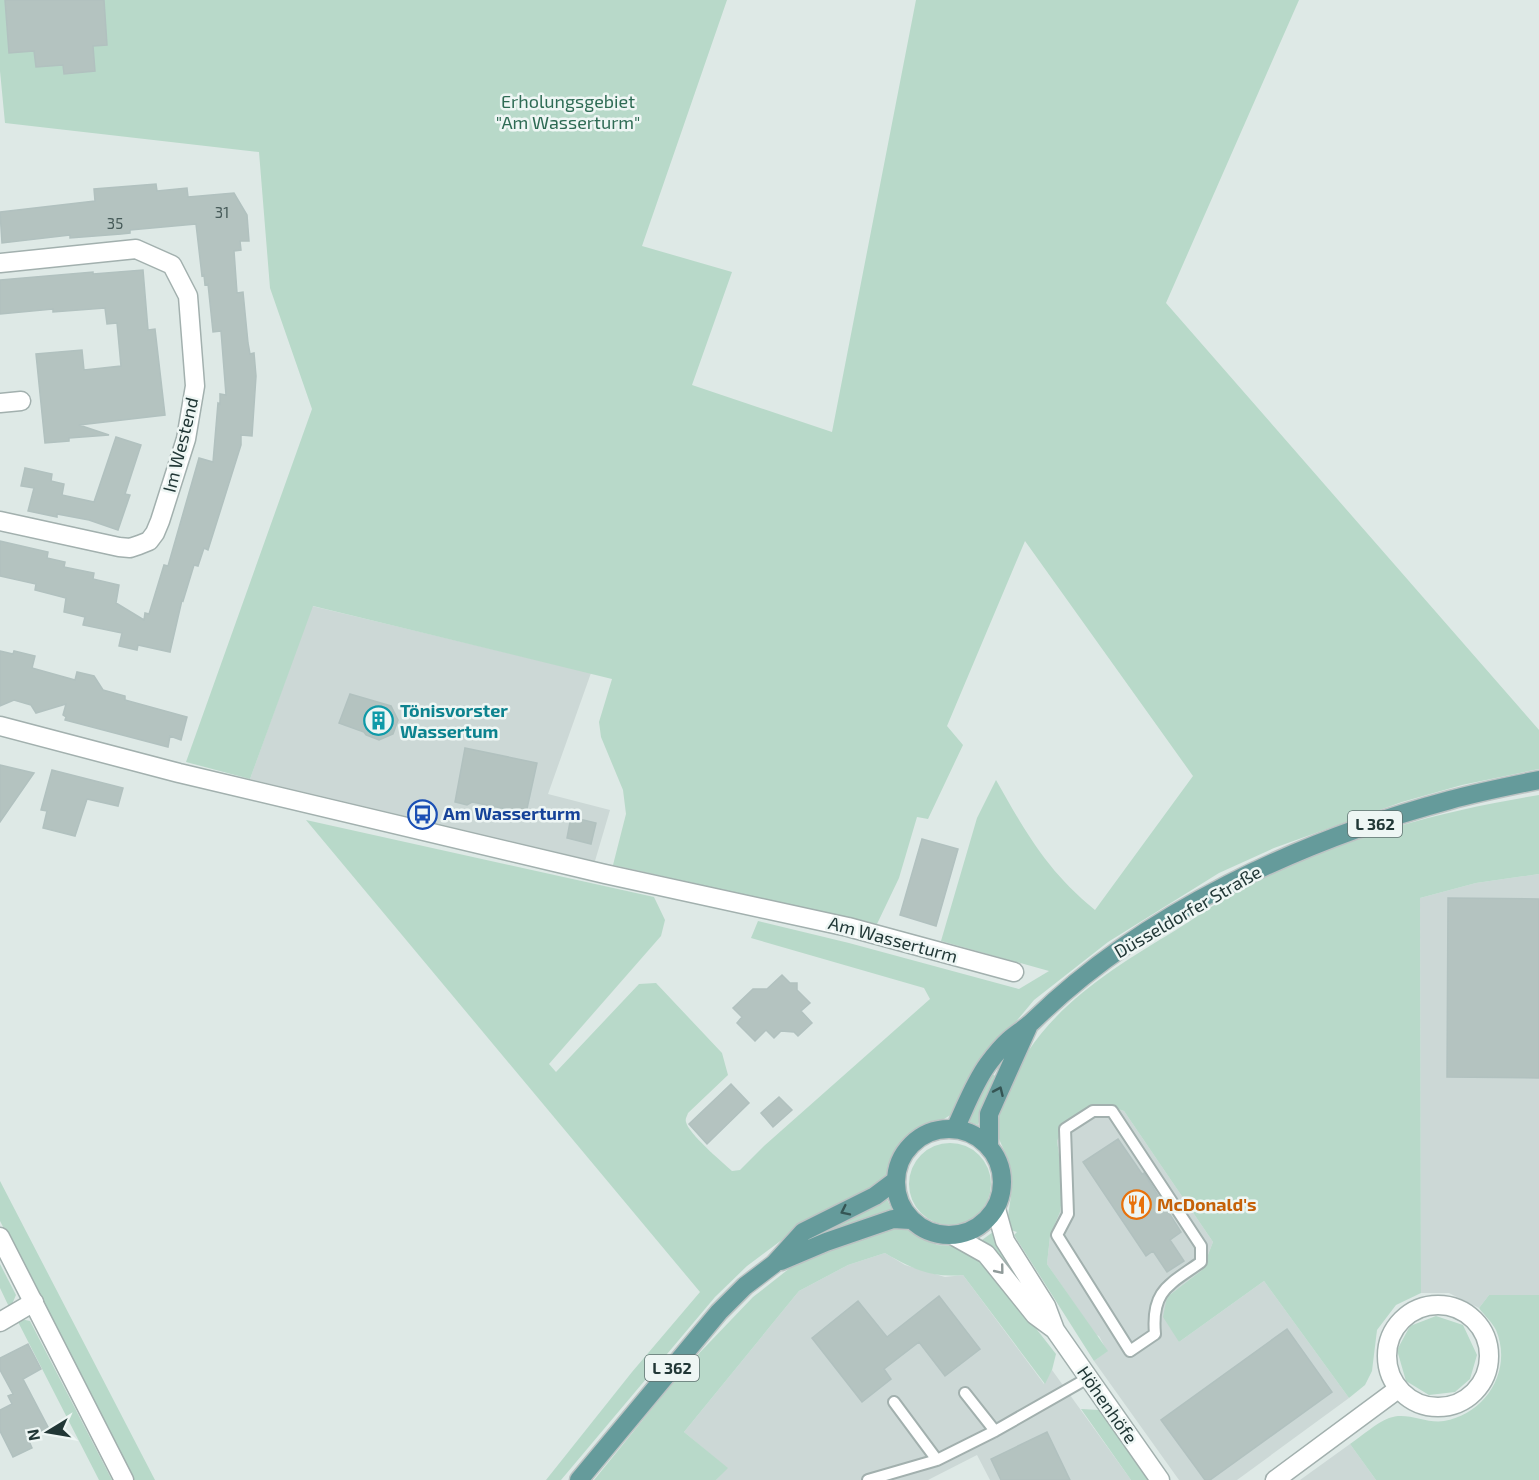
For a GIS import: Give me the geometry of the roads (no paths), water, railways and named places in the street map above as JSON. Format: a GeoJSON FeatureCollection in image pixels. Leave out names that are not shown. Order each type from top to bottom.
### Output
{"type":"FeatureCollection","features":[{"type":"Feature","properties":{"kind":"main road","name":"Düsseldorfer Straße"},"geometry":{"type":"LineString","coordinates":[[955,1129],[987,1066],[1007,1041],[1103,961],[1158,925],[1245,876],[1339,836],[1480,792],[1539,780]]}},
{"type":"Feature","properties":{"kind":"main road","name":"Düsseldorfer Straße"},"geometry":{"type":"LineString","coordinates":[[989,1147],[989,1114],[1029,1025]]}},
{"type":"Feature","properties":{"kind":"main road"},"geometry":{"type":"LineString","coordinates":[[955,1129],[974,1135],[989,1147],[999,1161],[1003,1177],[1002,1194],[996,1209],[985,1222],[970,1232],[954,1236],[938,1235],[923,1229],[902,1209],[895,1181],[899,1164],[908,1148],[921,1137],[937,1130],[955,1129]]}},
{"type":"Feature","properties":{"kind":"main road","name":"L 362"},"geometry":{"type":"LineString","coordinates":[[579,1480],[719,1312],[745,1286],[774,1264],[803,1232],[875,1196],[895,1181]]}},
{"type":"Feature","properties":{"kind":"main road","name":"L 362"},"geometry":{"type":"LineString","coordinates":[[774,1264],[826,1242],[893,1219],[911,1220]]}},
{"type":"Feature","properties":{"kind":"street","name":"Im Westend"},"geometry":{"type":"LineString","coordinates":[[0,263],[136,249],[172,265],[188,296],[195,386],[186,439],[160,521],[149,541],[130,548],[119,547],[0,521]]}},
{"type":"Feature","properties":{"kind":"street"},"geometry":{"type":"LineString","coordinates":[[0,403],[21,401]]}},
{"type":"Feature","properties":{"kind":"street","name":"Am Wasserturm"},"geometry":{"type":"LineString","coordinates":[[0,726],[190,776],[593,872],[848,927],[1014,972]]}},
{"type":"Feature","properties":{"kind":"street","name":"Höhenhöfe"},"geometry":{"type":"LineString","coordinates":[[996,1209],[1005,1240],[1046,1306],[1055,1330],[1160,1480]]}},
{"type":"Feature","properties":{"kind":"street","name":"Höhenhöfe"},"geometry":{"type":"LineString","coordinates":[[954,1236],[986,1254],[1035,1315],[1055,1330]]}},
{"type":"Feature","properties":{"kind":"street"},"geometry":{"type":"LineString","coordinates":[[0,1237],[124,1480]]}},
{"type":"Feature","properties":{"kind":"street"},"geometry":{"type":"LineString","coordinates":[[0,1322],[34,1302]]}},
{"type":"Feature","properties":{"kind":"street"},"geometry":{"type":"LineString","coordinates":[[1442,1305],[1472,1318],[1482,1332],[1488,1347],[1488,1364],[1483,1380],[1473,1393],[1459,1402],[1443,1407],[1427,1406],[1411,1400],[1398,1389],[1390,1374],[1387,1357],[1389,1340],[1397,1325],[1409,1314],[1425,1307],[1442,1305]]}},
{"type":"Feature","properties":{"kind":"street"},"geometry":{"type":"LineString","coordinates":[[1275,1480],[1398,1389]]}},
{"type":"Feature","properties":{"kind":"lane"},"geometry":{"type":"LineString","coordinates":[[1093,1111],[1112,1112],[1201,1246],[1201,1262],[1163,1290],[1153,1315],[1155,1334],[1130,1351],[1057,1235],[1068,1214],[1065,1130],[1093,1111]]}},
{"type":"Feature","properties":{"kind":"lane"},"geometry":{"type":"LineString","coordinates":[[868,1480],[937,1460],[995,1431],[1088,1378]]}},
{"type":"Feature","properties":{"kind":"lane"},"geometry":{"type":"LineString","coordinates":[[965,1393],[995,1431]]}},
{"type":"Feature","properties":{"kind":"lane"},"geometry":{"type":"LineString","coordinates":[[894,1402],[937,1460]]}},
{"type":"Feature","properties":{"kind":"place","name":"Tönisvorster Wassertum"},"geometry":{"type":"Point","coordinates":[379,721]}},
{"type":"Feature","properties":{"kind":"place","name":"Am Wasserturm"},"geometry":{"type":"Point","coordinates":[422,814]}},
{"type":"Feature","properties":{"kind":"place","name":"McDonald's"},"geometry":{"type":"Point","coordinates":[1136,1205]}},
{"type":"Feature","properties":{"kind":"park label","name":"Erholungsgebiet \"Am Wasserturm\""},"geometry":{"type":"Point","coordinates":[568,112]}}]}
